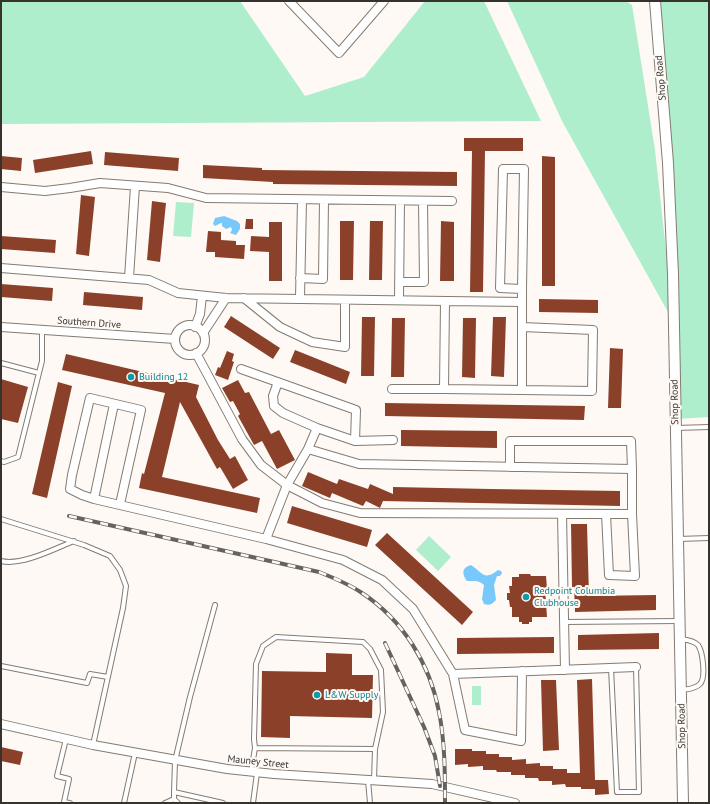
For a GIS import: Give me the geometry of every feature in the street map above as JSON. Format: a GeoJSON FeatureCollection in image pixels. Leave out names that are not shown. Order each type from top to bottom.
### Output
{"type":"FeatureCollection","features":[{"type":"Feature","properties":{"kind":"street"},"geometry":{"type":"LineString","coordinates":[[288,1],[339,53],[384,1]]}},
{"type":"Feature","properties":{"kind":"street","name":"Shop Road"},"geometry":{"type":"LineString","coordinates":[[655,1],[668,163],[673,274],[684,803]]}},
{"type":"Feature","properties":{"kind":"street"},"geometry":{"type":"LineString","coordinates":[[522,289],[500,288],[503,169],[524,169],[522,390]]}},
{"type":"Feature","properties":{"kind":"street"},"geometry":{"type":"LineString","coordinates":[[1,187],[44,191],[100,183],[168,188],[206,198],[452,201]]}},
{"type":"Feature","properties":{"kind":"street"},"geometry":{"type":"LineString","coordinates":[[129,278],[136,186]]}},
{"type":"Feature","properties":{"kind":"street"},"geometry":{"type":"LineString","coordinates":[[300,298],[302,200]]}},
{"type":"Feature","properties":{"kind":"street"},"geometry":{"type":"LineString","coordinates":[[300,278],[323,279],[324,200]]}},
{"type":"Feature","properties":{"kind":"street"},"geometry":{"type":"LineString","coordinates":[[399,300],[400,201]]}},
{"type":"Feature","properties":{"kind":"street"},"geometry":{"type":"LineString","coordinates":[[399,282],[424,282],[423,201]]}},
{"type":"Feature","properties":{"kind":"street"},"geometry":{"type":"LineString","coordinates":[[1,268],[149,280],[178,293],[226,298],[522,302]]}},
{"type":"Feature","properties":{"kind":"street"},"geometry":{"type":"LineString","coordinates":[[195,326],[200,314],[202,296]]}},
{"type":"Feature","properties":{"kind":"street"},"geometry":{"type":"LineString","coordinates":[[203,333],[226,298]]}},
{"type":"Feature","properties":{"kind":"street"},"geometry":{"type":"LineString","coordinates":[[244,298],[280,327],[312,342],[345,347],[345,300]]}},
{"type":"Feature","properties":{"kind":"street"},"geometry":{"type":"LineString","coordinates":[[444,389],[445,301]]}},
{"type":"Feature","properties":{"kind":"street"},"geometry":{"type":"LineString","coordinates":[[187,325],[195,326],[203,333],[204,343],[200,351],[186,354],[178,348],[175,339],[176,334],[182,327],[187,325]]}},
{"type":"Feature","properties":{"kind":"street","name":"Southern Drive"},"geometry":{"type":"LineString","coordinates":[[1,327],[175,339]]}},
{"type":"Feature","properties":{"kind":"street"},"geometry":{"type":"LineString","coordinates":[[392,389],[592,391],[593,330],[522,327]]}},
{"type":"Feature","properties":{"kind":"street"},"geometry":{"type":"LineString","coordinates":[[196,353],[242,439],[261,464],[287,485],[322,503],[360,513],[632,514]]}},
{"type":"Feature","properties":{"kind":"street"},"geometry":{"type":"LineString","coordinates":[[241,369],[356,410],[355,441]]}},
{"type":"Feature","properties":{"kind":"street"},"geometry":{"type":"LineString","coordinates":[[278,382],[273,396],[274,406],[283,413],[317,428],[355,441],[393,440]]}},
{"type":"Feature","properties":{"kind":"street"},"geometry":{"type":"LineString","coordinates":[[120,504],[141,410],[90,398],[70,489],[94,499],[266,539],[343,560],[382,580],[414,609],[453,674],[465,730],[521,741],[522,671]]}},
{"type":"Feature","properties":{"kind":"street"},"geometry":{"type":"LineString","coordinates":[[94,499],[114,404]]}},
{"type":"Feature","properties":{"kind":"street"},"geometry":{"type":"LineString","coordinates":[[266,539],[287,485],[308,449],[317,428]]}},
{"type":"Feature","properties":{"kind":"street"},"geometry":{"type":"LineString","coordinates":[[510,467],[510,441],[631,442],[635,576],[609,575],[606,514]]}},
{"type":"Feature","properties":{"kind":"street"},"geometry":{"type":"LineString","coordinates":[[308,449],[359,464],[632,469]]}},
{"type":"Feature","properties":{"kind":"street"},"geometry":{"type":"LineString","coordinates":[[562,514],[564,670]]}},
{"type":"Feature","properties":{"kind":"street"},"geometry":{"type":"LineString","coordinates":[[453,674],[636,667]]}},
{"type":"Feature","properties":{"kind":"street","name":"Mauney Street"},"geometry":{"type":"LineString","coordinates":[[1,724],[93,745],[227,770],[432,784],[515,803]]}},
{"type":"Feature","properties":{"kind":"lane"},"geometry":{"type":"LineString","coordinates":[[1,461],[4,462],[18,457],[42,361],[42,330]]}},
{"type":"Feature","properties":{"kind":"lane"},"geometry":{"type":"LineString","coordinates":[[1,363],[39,373]]}},
{"type":"Feature","properties":{"kind":"lane"},"geometry":{"type":"LineString","coordinates":[[676,428],[709,427]]}},
{"type":"Feature","properties":{"kind":"lane"},"geometry":{"type":"LineString","coordinates":[[1,519],[74,541],[110,556],[120,570],[126,586],[123,608],[93,745]]}},
{"type":"Feature","properties":{"kind":"lane"},"geometry":{"type":"LineString","coordinates":[[678,539],[709,538]]}},
{"type":"Feature","properties":{"kind":"lane"},"geometry":{"type":"LineString","coordinates":[[1,561],[8,563],[30,558],[74,541]]}},
{"type":"Feature","properties":{"kind":"lane"},"geometry":{"type":"LineString","coordinates":[[165,803],[176,801],[174,792],[175,761],[190,697],[215,605]]}},
{"type":"Feature","properties":{"kind":"lane"},"geometry":{"type":"LineString","coordinates":[[564,622],[680,621]]}},
{"type":"Feature","properties":{"kind":"lane"},"geometry":{"type":"LineString","coordinates":[[253,803],[256,664],[262,646],[276,637],[363,642],[370,649],[381,670],[383,712],[375,750],[370,803]]}},
{"type":"Feature","properties":{"kind":"lane"},"geometry":{"type":"LineString","coordinates":[[680,639],[691,640],[698,646],[702,654],[703,676],[700,684],[693,688],[681,690]]}},
{"type":"Feature","properties":{"kind":"lane"},"geometry":{"type":"LineString","coordinates":[[1,666],[88,683],[90,674],[108,677]]}},
{"type":"Feature","properties":{"kind":"lane"},"geometry":{"type":"LineString","coordinates":[[612,668],[617,792],[639,792],[636,667]]}},
{"type":"Feature","properties":{"kind":"lane"},"geometry":{"type":"LineString","coordinates":[[66,739],[57,776],[69,779],[64,802],[70,803]]}},
{"type":"Feature","properties":{"kind":"lane"},"geometry":{"type":"LineString","coordinates":[[255,748],[375,750]]}},
{"type":"Feature","properties":{"kind":"lane"},"geometry":{"type":"LineString","coordinates":[[124,803],[135,753]]}},
{"type":"Feature","properties":{"kind":"lane"},"geometry":{"type":"LineString","coordinates":[[174,792],[223,803]]}},
{"type":"Feature","properties":{"kind":"green space"},"geometry":{"type":"Polygon","coordinates":[[[1,1],[240,1],[305,96],[364,77],[425,1],[484,1],[541,121],[1,124],[1,1]]]}},
{"type":"Feature","properties":{"kind":"green space"},"geometry":{"type":"Polygon","coordinates":[[[507,1],[626,1],[632,5],[655,150],[673,315],[655,1],[709,1],[709,417],[676,419],[674,323],[562,121],[507,1]]]}},
{"type":"Feature","properties":{"kind":"green space"},"geometry":{"type":"Polygon","coordinates":[[[176,202],[194,203],[191,237],[173,236],[176,202]]]}},
{"type":"Feature","properties":{"kind":"green space"},"geometry":{"type":"Polygon","coordinates":[[[429,536],[451,557],[438,571],[416,550],[429,536]]]}},
{"type":"Feature","properties":{"kind":"green space"},"geometry":{"type":"Polygon","coordinates":[[[472,686],[481,686],[481,705],[472,705],[472,686]]]}},
{"type":"Feature","properties":{"kind":"water"},"geometry":{"type":"Polygon","coordinates":[[[224,216],[237,221],[240,224],[240,229],[236,235],[230,233],[232,230],[231,227],[226,229],[222,226],[222,223],[215,226],[213,224],[215,218],[224,216]]]}},
{"type":"Feature","properties":{"kind":"water"},"geometry":{"type":"Polygon","coordinates":[[[471,565],[484,575],[490,575],[498,570],[501,571],[502,573],[500,576],[497,576],[494,585],[496,600],[493,603],[488,605],[484,604],[482,599],[484,585],[482,583],[467,581],[465,578],[463,572],[465,568],[471,565]]]}},
{"type":"Feature","properties":{"kind":"building"},"geometry":{"type":"Polygon","coordinates":[[[464,138],[523,138],[523,151],[485,151],[483,292],[470,292],[472,151],[464,151],[464,138]]]}},
{"type":"Feature","properties":{"kind":"building"},"geometry":{"type":"Polygon","coordinates":[[[91,151],[93,164],[35,173],[33,160],[91,151]]]}},
{"type":"Feature","properties":{"kind":"building"},"geometry":{"type":"Polygon","coordinates":[[[105,152],[179,158],[178,171],[104,165],[105,152]]]}},
{"type":"Feature","properties":{"kind":"building"},"geometry":{"type":"Polygon","coordinates":[[[1,156],[22,158],[21,171],[1,169],[1,156]]]}},
{"type":"Feature","properties":{"kind":"building"},"geometry":{"type":"Polygon","coordinates":[[[542,156],[555,157],[555,286],[542,286],[542,156]]]}},
{"type":"Feature","properties":{"kind":"building"},"geometry":{"type":"Polygon","coordinates":[[[203,165],[262,168],[262,170],[457,172],[457,186],[273,184],[273,182],[203,178],[203,165]]]}},
{"type":"Feature","properties":{"kind":"building"},"geometry":{"type":"Polygon","coordinates":[[[81,195],[95,197],[89,256],[76,254],[81,195]]]}},
{"type":"Feature","properties":{"kind":"building"},"geometry":{"type":"Polygon","coordinates":[[[152,201],[166,203],[160,262],[147,260],[152,201]]]}},
{"type":"Feature","properties":{"kind":"building"},"geometry":{"type":"Polygon","coordinates":[[[246,219],[253,219],[253,229],[245,229],[246,219]]]}},
{"type":"Feature","properties":{"kind":"building"},"geometry":{"type":"Polygon","coordinates":[[[340,221],[354,221],[353,280],[340,280],[340,221]]]}},
{"type":"Feature","properties":{"kind":"building"},"geometry":{"type":"Polygon","coordinates":[[[370,221],[383,221],[382,280],[369,280],[370,221]]]}},
{"type":"Feature","properties":{"kind":"building"},"geometry":{"type":"Polygon","coordinates":[[[441,221],[454,222],[454,281],[440,281],[441,221]]]}},
{"type":"Feature","properties":{"kind":"building"},"geometry":{"type":"Polygon","coordinates":[[[269,222],[282,222],[282,281],[269,281],[269,252],[250,251],[251,236],[269,237],[269,222]]]}},
{"type":"Feature","properties":{"kind":"building"},"geometry":{"type":"Polygon","coordinates":[[[208,231],[221,232],[221,240],[236,241],[236,245],[245,245],[244,259],[215,257],[215,252],[206,252],[208,231]]]}},
{"type":"Feature","properties":{"kind":"building"},"geometry":{"type":"Polygon","coordinates":[[[1,236],[56,240],[55,253],[1,249],[1,236]]]}},
{"type":"Feature","properties":{"kind":"building"},"geometry":{"type":"Polygon","coordinates":[[[1,284],[53,288],[52,301],[1,297],[1,284]]]}},
{"type":"Feature","properties":{"kind":"building"},"geometry":{"type":"Polygon","coordinates":[[[84,292],[143,297],[142,310],[83,305],[84,292]]]}},
{"type":"Feature","properties":{"kind":"building"},"geometry":{"type":"Polygon","coordinates":[[[539,299],[598,300],[598,313],[539,312],[539,299]]]}},
{"type":"Feature","properties":{"kind":"building"},"geometry":{"type":"Polygon","coordinates":[[[231,316],[280,348],[273,359],[224,327],[231,316]]]}},
{"type":"Feature","properties":{"kind":"building"},"geometry":{"type":"Polygon","coordinates":[[[362,317],[375,317],[374,376],[361,376],[362,317]]]}},
{"type":"Feature","properties":{"kind":"building"},"geometry":{"type":"Polygon","coordinates":[[[493,317],[506,317],[504,377],[491,376],[493,317]]]}},
{"type":"Feature","properties":{"kind":"building"},"geometry":{"type":"Polygon","coordinates":[[[392,318],[405,318],[404,377],[391,377],[392,318]]]}},
{"type":"Feature","properties":{"kind":"building"},"geometry":{"type":"Polygon","coordinates":[[[463,318],[476,318],[475,378],[462,377],[463,318]]]}},
{"type":"Feature","properties":{"kind":"building"},"geometry":{"type":"Polygon","coordinates":[[[610,348],[623,349],[621,408],[608,408],[610,348]]]}},
{"type":"Feature","properties":{"kind":"building"},"geometry":{"type":"Polygon","coordinates":[[[295,350],[350,372],[346,384],[290,362],[295,350]]]}},
{"type":"Feature","properties":{"kind":"building"},"geometry":{"type":"Polygon","coordinates":[[[227,351],[234,354],[232,361],[234,362],[228,380],[215,375],[218,367],[220,368],[227,351]]]}},
{"type":"Feature","properties":{"kind":"building"},"geometry":{"type":"Polygon","coordinates":[[[66,354],[199,385],[196,397],[218,440],[230,459],[235,456],[248,480],[233,489],[220,467],[217,469],[180,402],[162,477],[260,498],[257,513],[139,488],[165,393],[62,370],[66,354]]]}},
{"type":"Feature","properties":{"kind":"building"},"geometry":{"type":"Polygon","coordinates":[[[1,379],[28,387],[18,423],[1,419],[1,379]]]}},
{"type":"Feature","properties":{"kind":"building"},"geometry":{"type":"Polygon","coordinates":[[[238,380],[245,393],[249,392],[271,434],[279,430],[295,460],[277,469],[262,441],[254,445],[238,416],[240,414],[233,401],[230,402],[222,388],[238,380]]]}},
{"type":"Feature","properties":{"kind":"building"},"geometry":{"type":"Polygon","coordinates":[[[58,382],[72,386],[47,498],[32,494],[58,382]]]}},
{"type":"Feature","properties":{"kind":"building"},"geometry":{"type":"Polygon","coordinates":[[[385,403],[585,406],[584,420],[385,416],[385,403]]]}},
{"type":"Feature","properties":{"kind":"building"},"geometry":{"type":"Polygon","coordinates":[[[401,430],[497,431],[497,448],[401,446],[401,430]]]}},
{"type":"Feature","properties":{"kind":"building"},"geometry":{"type":"Polygon","coordinates":[[[308,472],[337,484],[339,479],[368,489],[370,484],[393,494],[393,487],[620,491],[620,506],[383,501],[380,508],[366,501],[363,506],[332,493],[330,498],[302,486],[308,472]]]}},
{"type":"Feature","properties":{"kind":"building"},"geometry":{"type":"Polygon","coordinates":[[[292,506],[372,530],[367,547],[287,523],[292,506]]]}},
{"type":"Feature","properties":{"kind":"building"},"geometry":{"type":"Polygon","coordinates":[[[571,524],[587,524],[589,596],[656,595],[656,610],[575,612],[574,587],[572,587],[571,524]]]}},
{"type":"Feature","properties":{"kind":"building"},"geometry":{"type":"Polygon","coordinates":[[[387,533],[473,612],[462,625],[375,545],[387,533]]]}},
{"type":"Feature","properties":{"kind":"building","name":"Redpoint Columbia Clubhouse"},"geometry":{"type":"Polygon","coordinates":[[[519,574],[546,576],[547,588],[545,588],[547,617],[532,617],[532,622],[529,622],[529,624],[522,624],[522,622],[519,622],[519,617],[512,617],[512,607],[510,607],[509,600],[507,600],[507,593],[510,593],[509,586],[512,586],[512,577],[519,577],[519,574]]]}},
{"type":"Feature","properties":{"kind":"building"},"geometry":{"type":"Polygon","coordinates":[[[659,633],[659,649],[578,650],[578,635],[659,633]]]}},
{"type":"Feature","properties":{"kind":"building"},"geometry":{"type":"Polygon","coordinates":[[[554,637],[554,653],[457,654],[457,638],[554,637]]]}},
{"type":"Feature","properties":{"kind":"building","name":"L&W Supply"},"geometry":{"type":"Polygon","coordinates":[[[326,653],[352,654],[352,675],[373,675],[372,718],[290,716],[290,738],[261,737],[262,671],[326,672],[326,653]]]}},
{"type":"Feature","properties":{"kind":"building"},"geometry":{"type":"Polygon","coordinates":[[[592,679],[595,780],[608,780],[609,794],[595,795],[595,789],[566,787],[565,784],[552,785],[552,781],[539,781],[538,778],[525,778],[525,775],[511,775],[511,772],[483,770],[483,766],[468,767],[468,764],[455,765],[455,749],[472,749],[472,751],[486,751],[486,754],[499,754],[499,757],[512,757],[512,760],[526,759],[526,764],[540,763],[540,766],[553,766],[553,769],[567,769],[567,773],[580,773],[577,680],[592,679]]]}},
{"type":"Feature","properties":{"kind":"building"},"geometry":{"type":"Polygon","coordinates":[[[541,680],[556,680],[559,750],[543,751],[541,680]]]}},
{"type":"Feature","properties":{"kind":"building"},"geometry":{"type":"Polygon","coordinates":[[[1,747],[23,752],[20,765],[1,761],[1,747]]]}},
{"type":"Feature","properties":{"kind":"railway"},"geometry":{"type":"LineString","coordinates":[[69,516],[319,572],[352,587],[377,604],[402,630],[412,645],[429,677],[435,694],[444,746],[445,803]]}},
{"type":"Feature","properties":{"kind":"railway"},"geometry":{"type":"LineString","coordinates":[[385,643],[424,727],[435,756],[440,786]]}},
{"type":"Feature","properties":{"kind":"place","name":"Building 12"},"geometry":{"type":"Point","coordinates":[131,377]}},
{"type":"Feature","properties":{"kind":"place","name":"Redpoint Columbia Clubhouse"},"geometry":{"type":"Point","coordinates":[526,597]}},
{"type":"Feature","properties":{"kind":"place","name":"L&W Supply"},"geometry":{"type":"Point","coordinates":[317,695]}}]}
